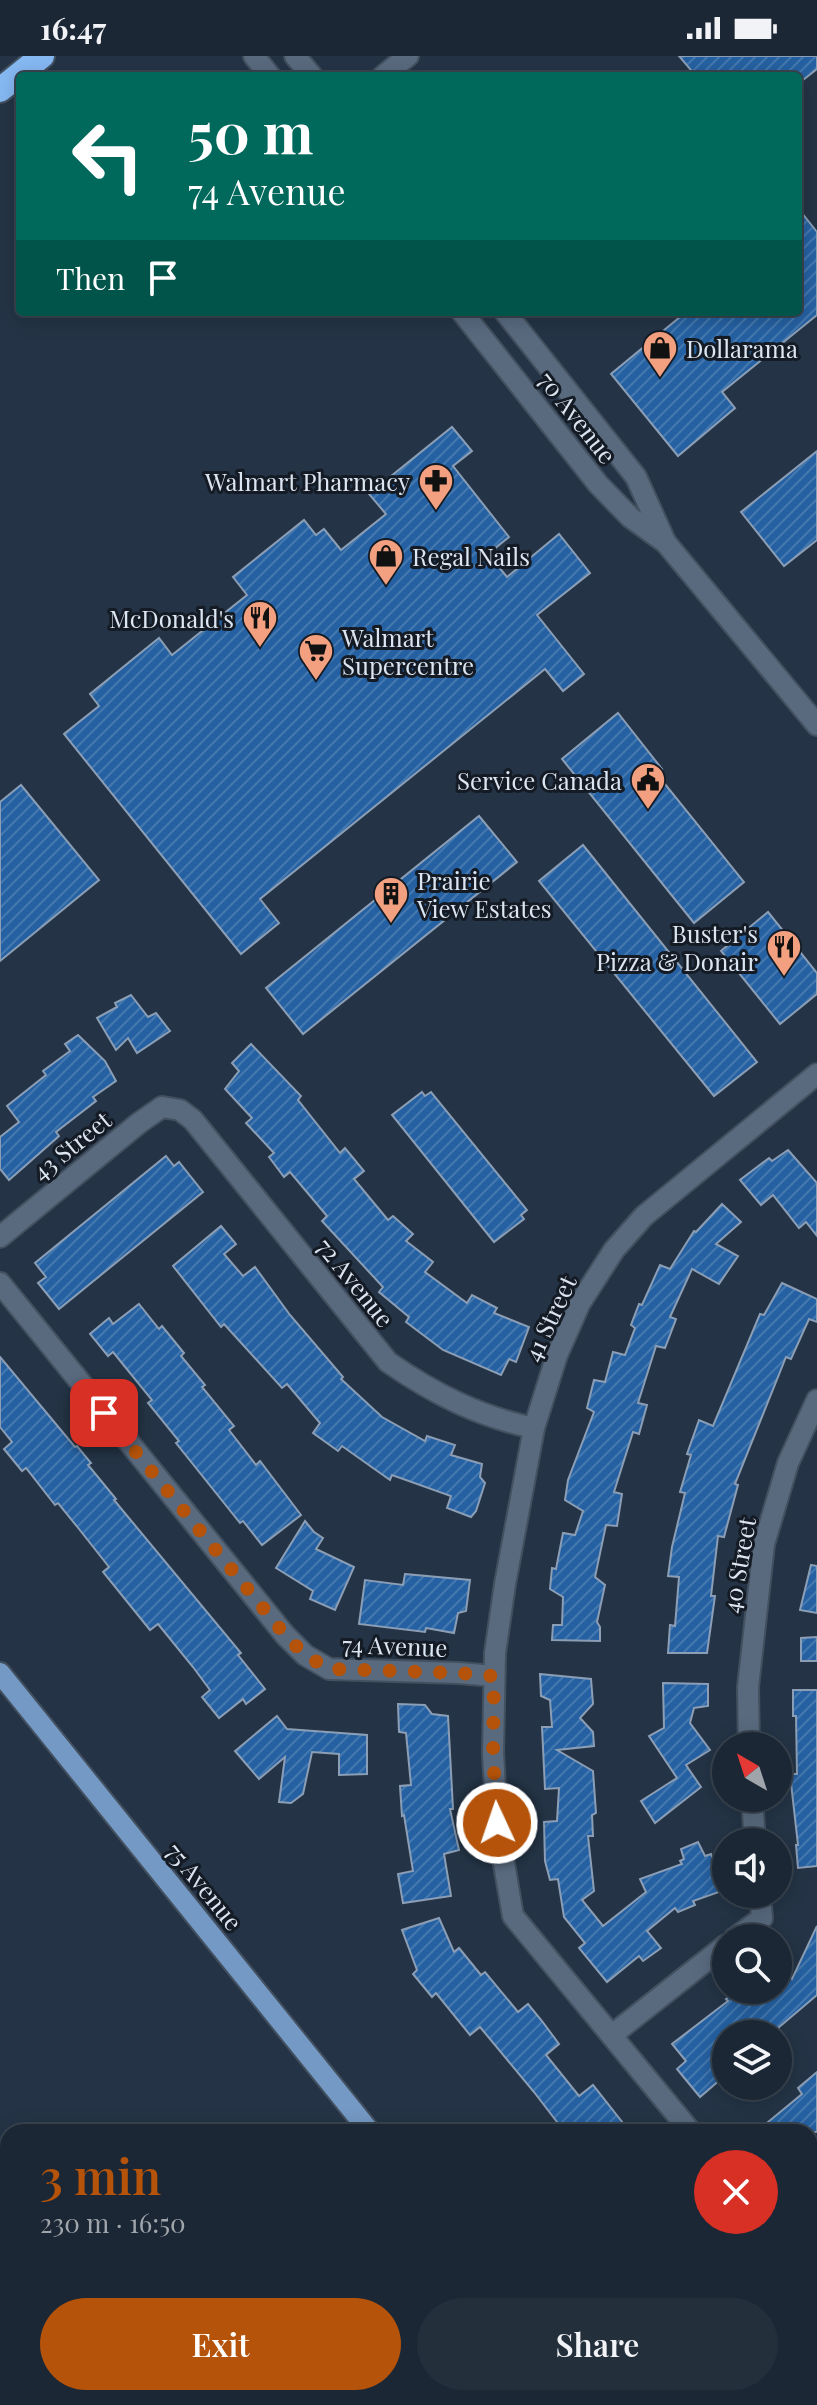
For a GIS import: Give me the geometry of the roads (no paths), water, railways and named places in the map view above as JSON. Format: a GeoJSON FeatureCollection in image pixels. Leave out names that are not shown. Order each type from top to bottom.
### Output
{"type":"FeatureCollection","features":[{"type":"Feature","properties":{"kind":"highway"},"geometry":{"type":"LineString","coordinates":[[22,72],[42,56]]}},
{"type":"Feature","properties":{"kind":"highway"},"geometry":{"type":"LineString","coordinates":[[0,90],[16,77]]}},
{"type":"Feature","properties":{"kind":"main road","name":"75 Avenue"},"geometry":{"type":"LineString","coordinates":[[0,1673],[364,2124]]}},
{"type":"Feature","properties":{"kind":"street"},"geometry":{"type":"LineString","coordinates":[[254,56],[267,72]]}},
{"type":"Feature","properties":{"kind":"street"},"geometry":{"type":"LineString","coordinates":[[295,56],[309,72]]}},
{"type":"Feature","properties":{"kind":"street"},"geometry":{"type":"LineString","coordinates":[[388,72],[408,56]]}},
{"type":"Feature","properties":{"kind":"street","name":"70 Avenue"},"geometry":{"type":"LineString","coordinates":[[465,316],[604,492],[630,517],[666,543],[817,725]]}},
{"type":"Feature","properties":{"kind":"street","name":"70 Avenue"},"geometry":{"type":"LineString","coordinates":[[508,316],[636,477],[666,543]]}},
{"type":"Feature","properties":{"kind":"street","name":"41 Street"},"geometry":{"type":"LineString","coordinates":[[494,1676],[505,1584],[534,1428],[557,1355],[580,1303],[614,1250],[644,1216],[813,1086]]}},
{"type":"Feature","properties":{"kind":"street","name":"43 Street"},"geometry":{"type":"LineString","coordinates":[[0,1237],[139,1123],[162,1107],[180,1110]]}},
{"type":"Feature","properties":{"kind":"street","name":"72 Avenue"},"geometry":{"type":"LineString","coordinates":[[180,1110],[193,1120],[388,1362],[451,1401],[489,1417],[534,1428]]}},
{"type":"Feature","properties":{"kind":"street","name":"74 Avenue"},"geometry":{"type":"LineString","coordinates":[[0,1283],[285,1635],[305,1655],[329,1669],[494,1676]]}},
{"type":"Feature","properties":{"kind":"street","name":"40 Street"},"geometry":{"type":"LineString","coordinates":[[749,1732],[748,1687],[764,1544],[788,1463],[817,1400]]}},
{"type":"Feature","properties":{"kind":"street"},"geometry":{"type":"LineString","coordinates":[[494,1676],[493,1753],[497,1823],[513,1916],[684,2124]]}},
{"type":"Feature","properties":{"kind":"street"},"geometry":{"type":"LineString","coordinates":[[754,1924],[762,1918],[761,1908]]}},
{"type":"Feature","properties":{"kind":"street"},"geometry":{"type":"LineString","coordinates":[[612,2035],[712,1956]]}},
{"type":"Feature","properties":{"kind":"place","name":"Dollarama"},"geometry":{"type":"Point","coordinates":[660,379]}},
{"type":"Feature","properties":{"kind":"place","name":"Walmart Pharmacy"},"geometry":{"type":"Point","coordinates":[436,512]}},
{"type":"Feature","properties":{"kind":"place","name":"Regal Nails"},"geometry":{"type":"Point","coordinates":[386,587]}},
{"type":"Feature","properties":{"kind":"place","name":"McDonald's"},"geometry":{"type":"Point","coordinates":[260,649]}},
{"type":"Feature","properties":{"kind":"place","name":"Walmart Supercentre"},"geometry":{"type":"Point","coordinates":[316,682]}},
{"type":"Feature","properties":{"kind":"place","name":"Service Canada"},"geometry":{"type":"Point","coordinates":[648,811]}},
{"type":"Feature","properties":{"kind":"place","name":"Prairie View Estates"},"geometry":{"type":"Point","coordinates":[391,925]}},
{"type":"Feature","properties":{"kind":"place","name":"Buster's Pizza & Donair"},"geometry":{"type":"Point","coordinates":[784,978]}}]}
